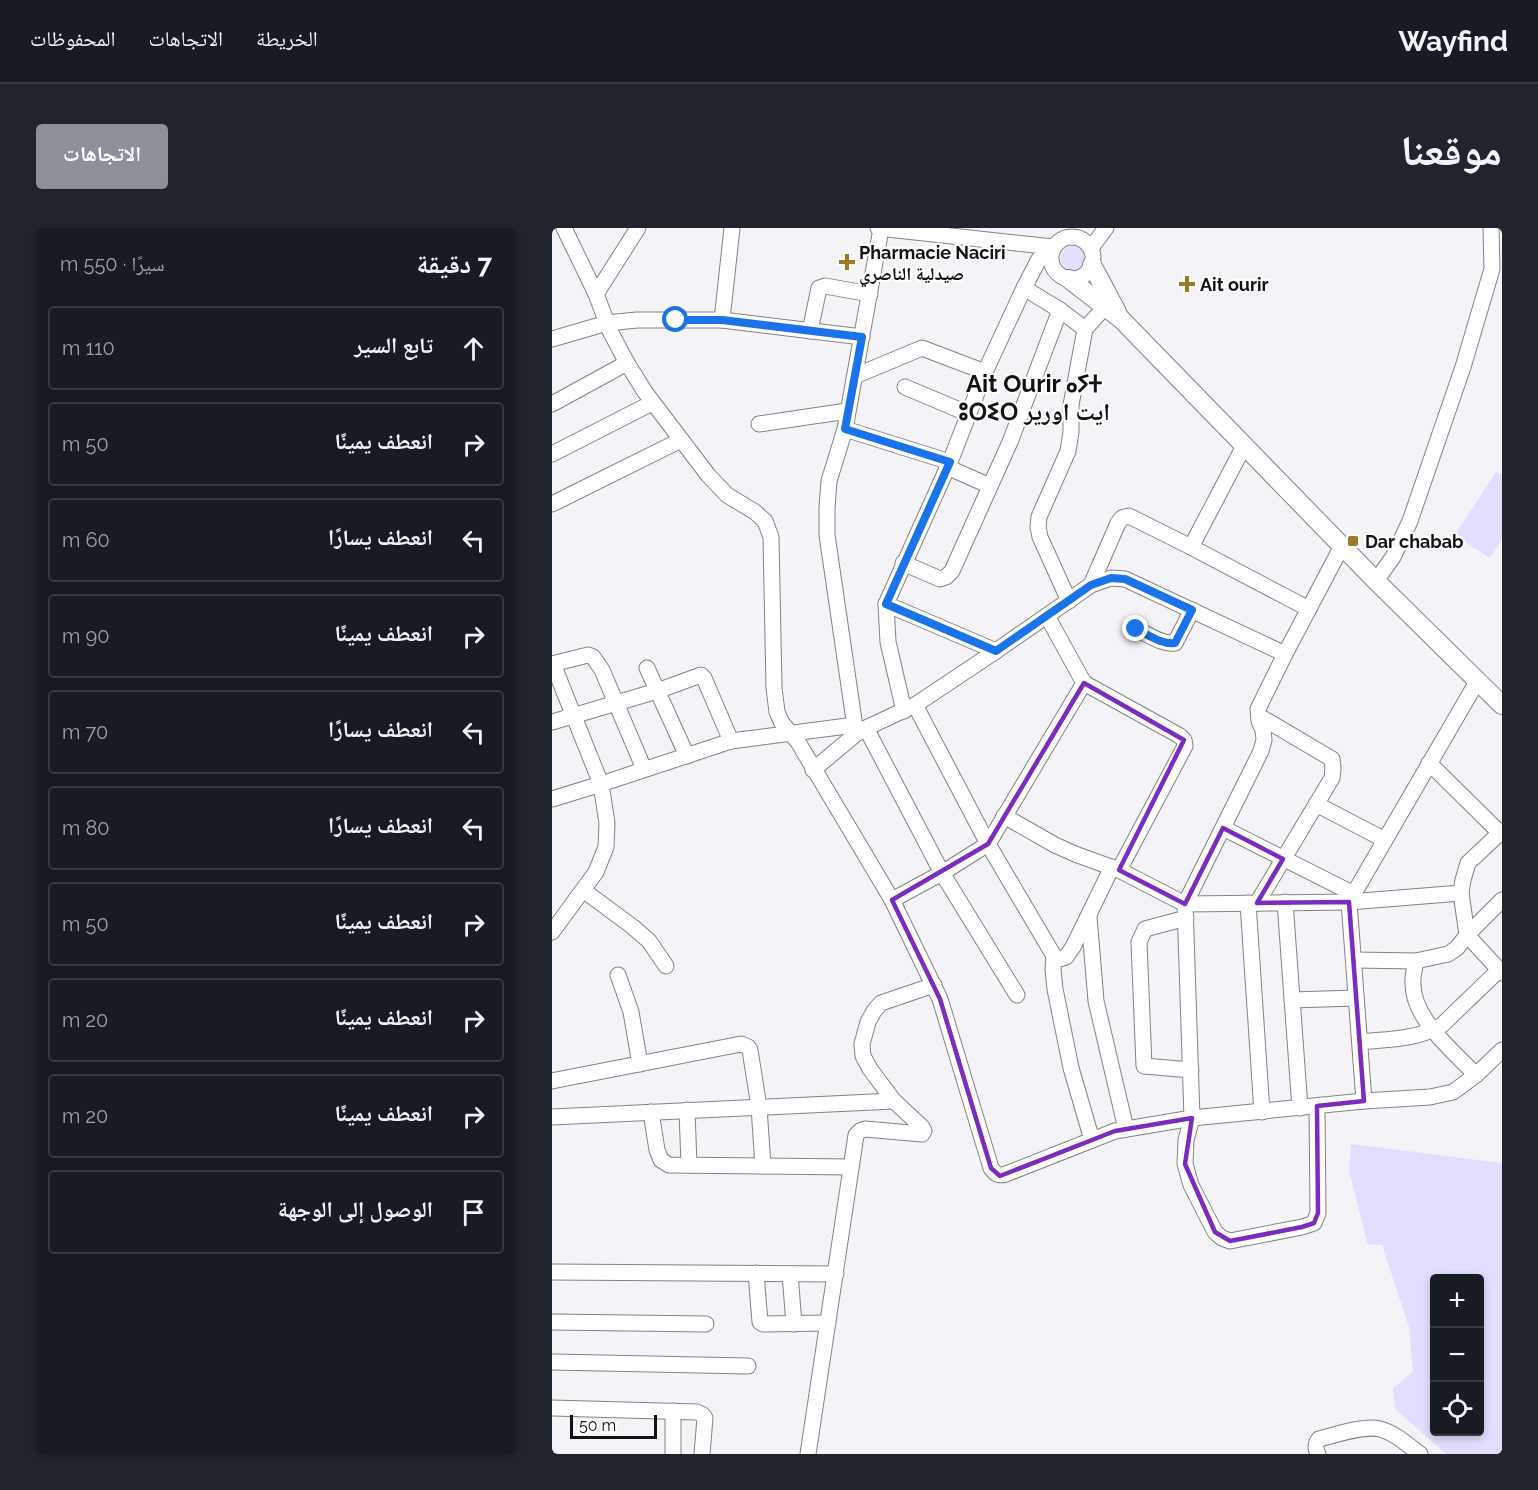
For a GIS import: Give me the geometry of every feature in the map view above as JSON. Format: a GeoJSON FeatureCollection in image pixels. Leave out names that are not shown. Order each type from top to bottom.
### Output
{"type":"FeatureCollection","features":[{"type":"Feature","properties":{"kind":"main road"},"geometry":{"type":"LineString","coordinates":[[1092,257],[1121,319]]}},
{"type":"Feature","properties":{"kind":"main road"},"geometry":{"type":"LineString","coordinates":[[1068,279],[1121,319],[1376,581],[1502,705]]}},
{"type":"Feature","properties":{"kind":"street"},"geometry":{"type":"LineString","coordinates":[[564,228],[627,363],[652,403],[708,475],[727,495],[765,521],[771,537],[774,688],[777,712],[782,723],[798,742],[892,900],[934,985],[991,1168],[995,1174],[1000,1176],[1006,1174],[1115,1131],[1126,1129],[1192,1118],[1364,1101],[1430,1097],[1453,1092],[1476,1075],[1502,1050]]}},
{"type":"Feature","properties":{"kind":"street"},"geometry":{"type":"LineString","coordinates":[[596,294],[638,228]]}},
{"type":"Feature","properties":{"kind":"street"},"geometry":{"type":"LineString","coordinates":[[722,320],[732,228]]}},
{"type":"Feature","properties":{"kind":"street"},"geometry":{"type":"LineString","coordinates":[[1017,995],[942,873],[859,729],[827,535],[827,508],[830,481],[845,429],[880,228],[1053,248]]}},
{"type":"Feature","properties":{"kind":"street"},"geometry":{"type":"LineString","coordinates":[[990,240],[1045,262],[1058,274],[1068,279],[1076,279],[1088,272],[1092,257],[1106,228]]}},
{"type":"Feature","properties":{"kind":"street"},"geometry":{"type":"LineString","coordinates":[[1376,581],[1393,557],[1410,521],[1497,269],[1491,228]]}},
{"type":"Feature","properties":{"kind":"street"},"geometry":{"type":"LineString","coordinates":[[1047,616],[1084,683],[1180,736],[1185,746],[1088,915],[1073,947],[1066,957],[1060,959],[1054,956],[909,708],[888,642],[886,604],[949,464],[985,372],[1024,288],[1051,256],[1053,248],[1060,240],[1077,232],[1076,237],[1088,243],[1092,257]]}},
{"type":"Feature","properties":{"kind":"street"},"geometry":{"type":"LineString","coordinates":[[810,331],[819,288],[825,286],[870,294]]}},
{"type":"Feature","properties":{"kind":"street"},"geometry":{"type":"LineString","coordinates":[[1024,288],[1060,310],[1085,329]]}},
{"type":"Feature","properties":{"kind":"street"},"geometry":{"type":"LineString","coordinates":[[1069,601],[1040,537],[1039,517],[1068,452],[1071,405],[1085,329],[1105,307]]}},
{"type":"Feature","properties":{"kind":"street"},"geometry":{"type":"LineString","coordinates":[[903,563],[940,579],[952,571],[1010,442],[1060,310]]}},
{"type":"Feature","properties":{"kind":"street"},"geometry":{"type":"LineString","coordinates":[[552,339],[607,323],[637,320],[722,320],[862,337]]}},
{"type":"Feature","properties":{"kind":"street"},"geometry":{"type":"LineString","coordinates":[[855,376],[922,348],[985,372]]}},
{"type":"Feature","properties":{"kind":"street"},"geometry":{"type":"LineString","coordinates":[[552,404],[627,363]]}},
{"type":"Feature","properties":{"kind":"street"},"geometry":{"type":"LineString","coordinates":[[905,387],[969,414]]}},
{"type":"Feature","properties":{"kind":"street"},"geometry":{"type":"LineString","coordinates":[[552,454],[652,403]]}},
{"type":"Feature","properties":{"kind":"street"},"geometry":{"type":"LineString","coordinates":[[759,424],[847,411]]}},
{"type":"Feature","properties":{"kind":"street"},"geometry":{"type":"LineString","coordinates":[[845,429],[949,464],[990,486]]}},
{"type":"Feature","properties":{"kind":"street"},"geometry":{"type":"LineString","coordinates":[[552,504],[681,440]]}},
{"type":"Feature","properties":{"kind":"street"},"geometry":{"type":"LineString","coordinates":[[1191,547],[1244,446]]}},
{"type":"Feature","properties":{"kind":"street"},"geometry":{"type":"LineString","coordinates":[[1091,585],[1118,523],[1122,518],[1129,516],[1309,609]]}},
{"type":"Feature","properties":{"kind":"street"},"geometry":{"type":"LineString","coordinates":[[1317,1106],[1318,1213],[1314,1223],[1230,1241],[1222,1238],[1215,1232],[1191,1185],[1185,1164],[1186,1140],[1192,1118],[1185,911],[1262,751],[1264,740],[1258,709],[1284,654],[1342,546]]}},
{"type":"Feature","properties":{"kind":"street"},"geometry":{"type":"LineString","coordinates":[[813,770],[859,729],[909,708],[1091,585],[1111,578],[1125,579],[1284,654]]}},
{"type":"Feature","properties":{"kind":"street"},"geometry":{"type":"LineString","coordinates":[[886,604],[996,651]]}},
{"type":"Feature","properties":{"kind":"street"},"geometry":{"type":"LineString","coordinates":[[1136,629],[1170,644],[1175,643],[1192,610]]}},
{"type":"Feature","properties":{"kind":"street"},"geometry":{"type":"LineString","coordinates":[[552,933],[596,872],[606,848],[607,823],[601,783],[553,664],[588,655],[593,657],[602,670],[644,769]]}},
{"type":"Feature","properties":{"kind":"street"},"geometry":{"type":"LineString","coordinates":[[647,668],[687,756]]}},
{"type":"Feature","properties":{"kind":"street"},"geometry":{"type":"LineString","coordinates":[[552,722],[616,704],[701,675],[731,741]]}},
{"type":"Feature","properties":{"kind":"street"},"geometry":{"type":"LineString","coordinates":[[1364,1101],[1356,998],[1352,898],[1478,680]]}},
{"type":"Feature","properties":{"kind":"street"},"geometry":{"type":"LineString","coordinates":[[892,900],[942,873],[987,844],[1084,683]]}},
{"type":"Feature","properties":{"kind":"street"},"geometry":{"type":"LineString","coordinates":[[1259,716],[1332,759],[1333,768],[1332,778],[1283,859],[1252,903],[1262,1112]]}},
{"type":"Feature","properties":{"kind":"street"},"geometry":{"type":"LineString","coordinates":[[552,799],[731,741],[791,733],[859,729]]}},
{"type":"Feature","properties":{"kind":"street"},"geometry":{"type":"LineString","coordinates":[[1360,1042],[1419,1036],[1433,1030],[1442,1025],[1500,972],[1467,935],[1461,893],[1468,864],[1501,832],[1430,763]]}},
{"type":"Feature","properties":{"kind":"street"},"geometry":{"type":"LineString","coordinates":[[1316,804],[1384,840]]}},
{"type":"Feature","properties":{"kind":"street"},"geometry":{"type":"LineString","coordinates":[[1004,816],[1055,845],[1115,869],[1185,911]]}},
{"type":"Feature","properties":{"kind":"street"},"geometry":{"type":"LineString","coordinates":[[1223,828],[1352,898]]}},
{"type":"Feature","properties":{"kind":"street"},"geometry":{"type":"LineString","coordinates":[[583,890],[649,940],[666,966]]}},
{"type":"Feature","properties":{"kind":"street"},"geometry":{"type":"LineString","coordinates":[[1191,1070],[1144,1066],[1139,942],[1144,929],[1185,911],[1252,903],[1461,893]]}},
{"type":"Feature","properties":{"kind":"street"},"geometry":{"type":"LineString","coordinates":[[1354,960],[1416,961],[1448,954],[1457,948],[1502,900]]}},
{"type":"Feature","properties":{"kind":"street"},"geometry":{"type":"LineString","coordinates":[[1285,902],[1300,1108]]}},
{"type":"Feature","properties":{"kind":"street"},"geometry":{"type":"LineString","coordinates":[[1088,915],[1096,1001],[1126,1129]]}},
{"type":"Feature","properties":{"kind":"street"},"geometry":{"type":"LineString","coordinates":[[1054,956],[1055,989],[1071,1068],[1092,1140]]}},
{"type":"Feature","properties":{"kind":"street"},"geometry":{"type":"LineString","coordinates":[[1416,961],[1413,984],[1416,1003],[1433,1030],[1476,1075]]}},
{"type":"Feature","properties":{"kind":"street"},"geometry":{"type":"LineString","coordinates":[[618,975],[631,1012],[640,1064]]}},
{"type":"Feature","properties":{"kind":"street"},"geometry":{"type":"LineString","coordinates":[[808,1454],[856,1135],[865,1129],[922,1134],[924,1131],[894,1101],[870,1069],[863,1056],[862,1044],[868,1022],[881,1003],[934,985]]}},
{"type":"Feature","properties":{"kind":"street"},"geometry":{"type":"LineString","coordinates":[[1292,1000],[1356,998]]}},
{"type":"Feature","properties":{"kind":"street"},"geometry":{"type":"LineString","coordinates":[[552,1080],[745,1045],[750,1050],[759,1107],[764,1166]]}},
{"type":"Feature","properties":{"kind":"street"},"geometry":{"type":"LineString","coordinates":[[552,1117],[894,1101]]}},
{"type":"Feature","properties":{"kind":"street"},"geometry":{"type":"LineString","coordinates":[[687,1110],[689,1165]]}},
{"type":"Feature","properties":{"kind":"street"},"geometry":{"type":"LineString","coordinates":[[651,1112],[657,1150],[661,1160],[669,1165],[851,1167]]}},
{"type":"Feature","properties":{"kind":"street"},"geometry":{"type":"LineString","coordinates":[[552,1272],[836,1274]]}},
{"type":"Feature","properties":{"kind":"street"},"geometry":{"type":"LineString","coordinates":[[756,1273],[760,1322],[764,1324],[828,1323]]}},
{"type":"Feature","properties":{"kind":"street"},"geometry":{"type":"LineString","coordinates":[[790,1274],[794,1324]]}},
{"type":"Feature","properties":{"kind":"street"},"geometry":{"type":"LineString","coordinates":[[552,1323],[706,1324]]}},
{"type":"Feature","properties":{"kind":"street"},"geometry":{"type":"LineString","coordinates":[[552,1362],[748,1366]]}},
{"type":"Feature","properties":{"kind":"street"},"geometry":{"type":"LineString","coordinates":[[552,1408],[697,1412],[705,1418],[702,1454]]}},
{"type":"Feature","properties":{"kind":"street"},"geometry":{"type":"LineString","coordinates":[[673,1454],[674,1411]]}},
{"type":"Feature","properties":{"kind":"street"},"geometry":{"type":"LineString","coordinates":[[1318,1454],[1315,1450],[1319,1440],[1357,1430],[1379,1428],[1402,1440],[1420,1454]]}},
{"type":"Feature","properties":{"kind":"highlighted area"},"geometry":{"type":"Polygon","coordinates":[[[1084,683],[1184,740],[1119,870],[1185,904],[1223,828],[1283,859],[1257,903],[1349,902],[1364,1101],[1317,1106],[1318,1213],[1314,1223],[1302,1227],[1230,1241],[1215,1232],[1185,1164],[1192,1118],[1115,1131],[1000,1176],[991,1168],[940,999],[892,900],[988,844],[1084,683]]]}},
{"type":"Feature","properties":{"kind":"shaded area"},"geometry":{"type":"Polygon","coordinates":[[[1073,246],[1082,249],[1085,258],[1082,267],[1073,270],[1064,267],[1061,258],[1064,249],[1073,246]]]}},
{"type":"Feature","properties":{"kind":"shaded area"},"geometry":{"type":"Polygon","coordinates":[[[1496,472],[1502,475],[1502,540],[1490,558],[1455,535],[1496,472]]]}},
{"type":"Feature","properties":{"kind":"shaded area"},"geometry":{"type":"Polygon","coordinates":[[[1351,1144],[1502,1163],[1502,1454],[1446,1454],[1395,1409],[1393,1388],[1413,1372],[1409,1327],[1382,1245],[1368,1245],[1349,1171],[1351,1144]]]}},
{"type":"Feature","properties":{"kind":"place","name":"Pharmacie Naciri صيدلية الناصري"},"geometry":{"type":"Point","coordinates":[847,262]}},
{"type":"Feature","properties":{"kind":"place","name":"Ait ourir"},"geometry":{"type":"Point","coordinates":[1187,284]}},
{"type":"Feature","properties":{"kind":"place","name":"Dar chabab"},"geometry":{"type":"Point","coordinates":[1353,541]}},
{"type":"Feature","properties":{"kind":"district","name":"Ait Ourir ⴰⵢⵜ ⵓⵔⵉⵔ ايت اورير"},"geometry":{"type":"Point","coordinates":[1034,397]}},
{"type":"Feature","properties":{"kind":"route"},"geometry":{"type":"LineString","coordinates":[[676,320],[722,320],[862,337],[845,429],[950,462],[886,604],[996,651],[1091,585],[1111,578],[1125,579],[1192,610],[1175,643],[1170,644],[1136,629]]}}]}
